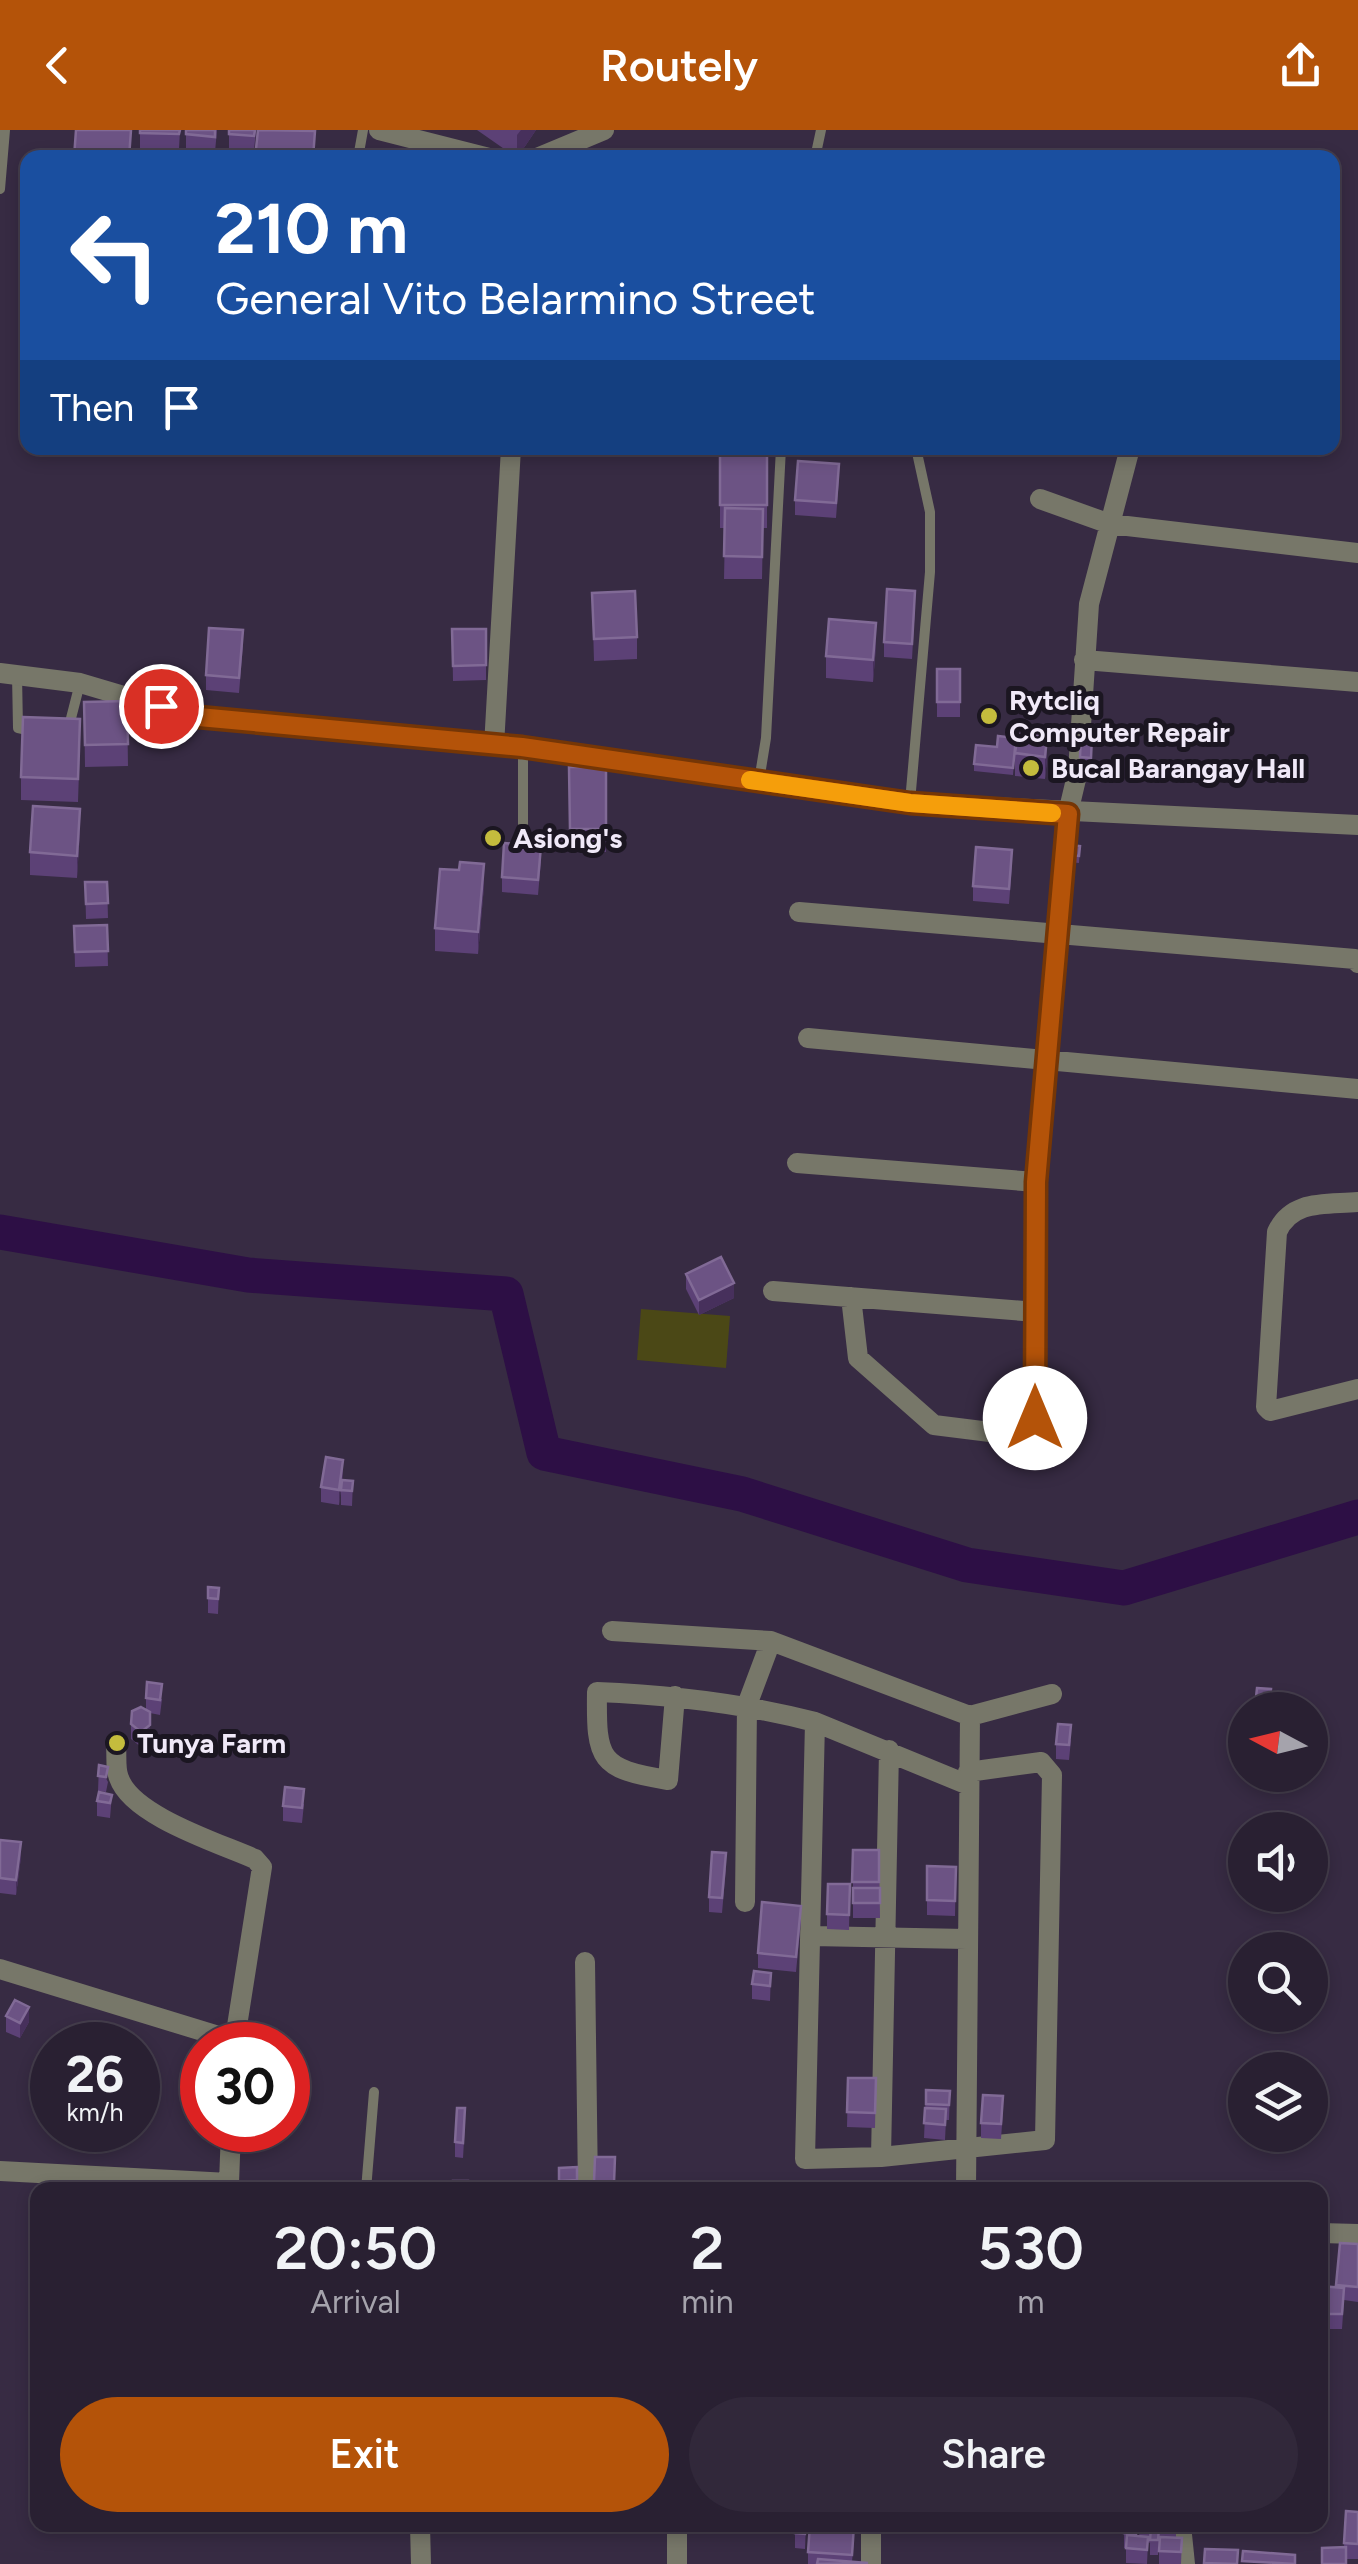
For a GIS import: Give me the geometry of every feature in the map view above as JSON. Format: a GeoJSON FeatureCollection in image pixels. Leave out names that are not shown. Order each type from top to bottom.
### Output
{"type":"FeatureCollection","features":[{"type":"Feature","properties":{"kind":"street"},"geometry":{"type":"LineString","coordinates":[[379,130],[422,150]]}},
{"type":"Feature","properties":{"kind":"street"},"geometry":{"type":"LineString","coordinates":[[556,150],[604,130]]}},
{"type":"Feature","properties":{"kind":"street"},"geometry":{"type":"LineString","coordinates":[[494,746],[511,455]]}},
{"type":"Feature","properties":{"kind":"street"},"geometry":{"type":"LineString","coordinates":[[852,1297],[858,1358],[934,1425],[998,1433],[1035,1418],[1036,1182],[1050,1058],[1068,814],[1078,771],[1089,604],[1128,455]]}},
{"type":"Feature","properties":{"kind":"street"},"geometry":{"type":"LineString","coordinates":[[1040,499],[1110,524],[1358,552]]}},
{"type":"Feature","properties":{"kind":"street"},"geometry":{"type":"LineString","coordinates":[[1084,660],[1358,682]]}},
{"type":"Feature","properties":{"kind":"street"},"geometry":{"type":"LineString","coordinates":[[8,674],[80,683],[188,716],[522,747],[910,803],[1068,814],[1358,825]]}},
{"type":"Feature","properties":{"kind":"street"},"geometry":{"type":"LineString","coordinates":[[799,912],[1355,959],[1358,964]]}},
{"type":"Feature","properties":{"kind":"street"},"geometry":{"type":"LineString","coordinates":[[808,1038],[1358,1090]]}},
{"type":"Feature","properties":{"kind":"street"},"geometry":{"type":"LineString","coordinates":[[797,1163],[1036,1182]]}},
{"type":"Feature","properties":{"kind":"street"},"geometry":{"type":"LineString","coordinates":[[1358,1202],[1298,1207],[1284,1218],[1277,1232],[1266,1407],[1270,1411],[1358,1389]]}},
{"type":"Feature","properties":{"kind":"street"},"geometry":{"type":"LineString","coordinates":[[772,1291],[1036,1312]]}},
{"type":"Feature","properties":{"kind":"street"},"geometry":{"type":"LineString","coordinates":[[612,1631],[771,1641],[970,1716],[1052,1694]]}},
{"type":"Feature","properties":{"kind":"street"},"geometry":{"type":"LineString","coordinates":[[746,1902],[747,1705],[771,1641]]}},
{"type":"Feature","properties":{"kind":"street"},"geometry":{"type":"LineString","coordinates":[[675,1696],[668,1780],[634,1775],[610,1764],[596,1743],[597,1692],[675,1696],[747,1705],[815,1722],[967,1778],[1041,1762],[1052,1775],[1046,2140],[881,2157],[804,2159],[815,1722]]}},
{"type":"Feature","properties":{"kind":"street"},"geometry":{"type":"LineString","coordinates":[[966,2182],[970,1716]]}},
{"type":"Feature","properties":{"kind":"street"},"geometry":{"type":"LineString","coordinates":[[116,1746],[118,1777],[130,1797],[151,1812],[255,1859],[262,1867],[237,2022]]}},
{"type":"Feature","properties":{"kind":"street"},"geometry":{"type":"LineString","coordinates":[[881,2157],[889,1750]]}},
{"type":"Feature","properties":{"kind":"street"},"geometry":{"type":"LineString","coordinates":[[812,1936],[966,1939]]}},
{"type":"Feature","properties":{"kind":"street"},"geometry":{"type":"LineString","coordinates":[[585,1962],[588,2182]]}},
{"type":"Feature","properties":{"kind":"street"},"geometry":{"type":"LineString","coordinates":[[4,1976],[180,2027]]}},
{"type":"Feature","properties":{"kind":"street"},"geometry":{"type":"LineString","coordinates":[[229,2182],[230,2152]]}},
{"type":"Feature","properties":{"kind":"street"},"geometry":{"type":"LineString","coordinates":[[0,2170],[162,2182]]}},
{"type":"Feature","properties":{"kind":"street"},"geometry":{"type":"LineString","coordinates":[[1328,2234],[1358,2234]]}},
{"type":"Feature","properties":{"kind":"street"},"geometry":{"type":"LineString","coordinates":[[420,2532],[421,2564]]}},
{"type":"Feature","properties":{"kind":"street"},"geometry":{"type":"LineString","coordinates":[[677,2532],[677,2564]]}},
{"type":"Feature","properties":{"kind":"street"},"geometry":{"type":"LineString","coordinates":[[871,2532],[871,2564]]}},
{"type":"Feature","properties":{"kind":"street"},"geometry":{"type":"LineString","coordinates":[[1182,2532],[1185,2564]]}},
{"type":"Feature","properties":{"kind":"lane"},"geometry":{"type":"LineString","coordinates":[[0,189],[6,130]]}},
{"type":"Feature","properties":{"kind":"lane"},"geometry":{"type":"LineString","coordinates":[[759,782],[766,738],[780,455]]}},
{"type":"Feature","properties":{"kind":"lane"},"geometry":{"type":"LineString","coordinates":[[910,803],[930,572],[930,512],[918,455]]}},
{"type":"Feature","properties":{"kind":"lane"},"geometry":{"type":"LineString","coordinates":[[8,674],[16,721],[23,730],[64,733],[71,728],[80,683]]}},
{"type":"Feature","properties":{"kind":"lane"},"geometry":{"type":"LineString","coordinates":[[522,747],[523,843]]}},
{"type":"Feature","properties":{"kind":"lane"},"geometry":{"type":"LineString","coordinates":[[367,2182],[374,2092]]}},
{"type":"Feature","properties":{"kind":"shaded area"},"geometry":{"type":"Polygon","coordinates":[[[641,1309],[730,1316],[726,1368],[637,1360],[641,1309]]]}},
{"type":"Feature","properties":{"kind":"building"},"geometry":{"type":"Polygon","coordinates":[[[76,130],[131,130],[130,150],[75,150],[76,130]]]}},
{"type":"Feature","properties":{"kind":"building"},"geometry":{"type":"Polygon","coordinates":[[[140,130],[180,130],[179,134],[140,130]]]}},
{"type":"Feature","properties":{"kind":"building"},"geometry":{"type":"Polygon","coordinates":[[[186,130],[215,130],[215,137],[186,134],[186,130]]]}},
{"type":"Feature","properties":{"kind":"building"},"geometry":{"type":"Polygon","coordinates":[[[229,130],[255,130],[254,136],[229,134],[229,130]]]}},
{"type":"Feature","properties":{"kind":"building"},"geometry":{"type":"Polygon","coordinates":[[[258,130],[315,131],[314,150],[256,150],[258,130]]]}},
{"type":"Feature","properties":{"kind":"building"},"geometry":{"type":"Polygon","coordinates":[[[720,455],[767,455],[767,505],[720,505],[720,455]]]}},
{"type":"Feature","properties":{"kind":"building"},"geometry":{"type":"Polygon","coordinates":[[[798,461],[839,464],[836,503],[795,500],[798,461]]]}},
{"type":"Feature","properties":{"kind":"building"},"geometry":{"type":"Polygon","coordinates":[[[725,508],[763,509],[762,557],[724,556],[725,508]]]}},
{"type":"Feature","properties":{"kind":"building"},"geometry":{"type":"Polygon","coordinates":[[[887,589],[915,591],[912,644],[884,642],[887,589]]]}},
{"type":"Feature","properties":{"kind":"building"},"geometry":{"type":"Polygon","coordinates":[[[635,591],[637,637],[594,639],[592,593],[635,591]]]}},
{"type":"Feature","properties":{"kind":"building"},"geometry":{"type":"Polygon","coordinates":[[[829,619],[876,623],[873,660],[826,656],[829,619]]]}},
{"type":"Feature","properties":{"kind":"building"},"geometry":{"type":"Polygon","coordinates":[[[209,628],[243,630],[239,678],[206,675],[209,628]]]}},
{"type":"Feature","properties":{"kind":"building"},"geometry":{"type":"Polygon","coordinates":[[[452,629],[486,629],[486,665],[453,666],[452,629]]]}},
{"type":"Feature","properties":{"kind":"building"},"geometry":{"type":"Polygon","coordinates":[[[937,669],[960,669],[960,702],[937,702],[937,669]]]}},
{"type":"Feature","properties":{"kind":"building"},"geometry":{"type":"Polygon","coordinates":[[[127,701],[128,744],[85,745],[84,702],[127,701]]]}},
{"type":"Feature","properties":{"kind":"building"},"geometry":{"type":"Polygon","coordinates":[[[23,717],[80,719],[78,779],[21,777],[23,717]]]}},
{"type":"Feature","properties":{"kind":"building"},"geometry":{"type":"Polygon","coordinates":[[[1018,734],[1047,737],[1045,757],[1015,753],[1018,734]]]}},
{"type":"Feature","properties":{"kind":"building"},"geometry":{"type":"Polygon","coordinates":[[[1081,735],[1092,736],[1091,758],[1080,757],[1081,735]]]}},
{"type":"Feature","properties":{"kind":"building"},"geometry":{"type":"Polygon","coordinates":[[[998,736],[1016,738],[1013,768],[974,764],[976,745],[997,747],[998,736]]]}},
{"type":"Feature","properties":{"kind":"building"},"geometry":{"type":"Polygon","coordinates":[[[569,767],[606,767],[606,829],[570,829],[569,767]]]}},
{"type":"Feature","properties":{"kind":"building"},"geometry":{"type":"Polygon","coordinates":[[[33,806],[80,809],[77,856],[30,852],[33,806]]]}},
{"type":"Feature","properties":{"kind":"building"},"geometry":{"type":"Polygon","coordinates":[[[504,843],[541,846],[538,880],[502,877],[504,843]]]}},
{"type":"Feature","properties":{"kind":"building"},"geometry":{"type":"Polygon","coordinates":[[[1070,845],[1080,846],[1079,856],[1069,855],[1070,845]]]}},
{"type":"Feature","properties":{"kind":"building"},"geometry":{"type":"Polygon","coordinates":[[[976,847],[1012,850],[1009,889],[973,886],[976,847]]]}},
{"type":"Feature","properties":{"kind":"building"},"geometry":{"type":"Polygon","coordinates":[[[460,862],[484,864],[478,932],[435,928],[440,869],[459,870],[460,862]]]}},
{"type":"Feature","properties":{"kind":"building"},"geometry":{"type":"Polygon","coordinates":[[[85,882],[107,882],[108,903],[86,904],[85,882]]]}},
{"type":"Feature","properties":{"kind":"building"},"geometry":{"type":"Polygon","coordinates":[[[107,925],[108,951],[75,952],[74,926],[107,925]]]}},
{"type":"Feature","properties":{"kind":"building"},"geometry":{"type":"Polygon","coordinates":[[[721,1257],[734,1283],[699,1300],[686,1274],[721,1257]]]}},
{"type":"Feature","properties":{"kind":"building"},"geometry":{"type":"Polygon","coordinates":[[[326,1457],[343,1460],[339,1490],[321,1487],[326,1457]]]}},
{"type":"Feature","properties":{"kind":"building"},"geometry":{"type":"Polygon","coordinates":[[[342,1480],[353,1481],[352,1491],[341,1490],[342,1480]]]}},
{"type":"Feature","properties":{"kind":"building"},"geometry":{"type":"Polygon","coordinates":[[[208,1587],[219,1588],[218,1599],[208,1598],[208,1587]]]}},
{"type":"Feature","properties":{"kind":"building"},"geometry":{"type":"Polygon","coordinates":[[[147,1682],[162,1684],[160,1700],[146,1698],[147,1682]]]}},
{"type":"Feature","properties":{"kind":"building"},"geometry":{"type":"Polygon","coordinates":[[[141,1707],[150,1712],[150,1725],[141,1732],[131,1724],[132,1711],[141,1707]]]}},
{"type":"Feature","properties":{"kind":"building"},"geometry":{"type":"Polygon","coordinates":[[[1058,1724],[1071,1725],[1069,1745],[1056,1744],[1058,1724]]]}},
{"type":"Feature","properties":{"kind":"building"},"geometry":{"type":"Polygon","coordinates":[[[99,1765],[108,1767],[106,1777],[98,1776],[99,1765]]]}},
{"type":"Feature","properties":{"kind":"building"},"geometry":{"type":"Polygon","coordinates":[[[285,1787],[304,1789],[302,1808],[283,1806],[285,1787]]]}},
{"type":"Feature","properties":{"kind":"building"},"geometry":{"type":"Polygon","coordinates":[[[99,1792],[112,1795],[110,1803],[97,1801],[99,1792]]]}},
{"type":"Feature","properties":{"kind":"building"},"geometry":{"type":"Polygon","coordinates":[[[0,1840],[21,1842],[16,1880],[0,1878],[0,1840]]]}},
{"type":"Feature","properties":{"kind":"building"},"geometry":{"type":"Polygon","coordinates":[[[853,1850],[879,1850],[879,1882],[852,1882],[853,1850]]]}},
{"type":"Feature","properties":{"kind":"building"},"geometry":{"type":"Polygon","coordinates":[[[712,1852],[726,1853],[722,1898],[709,1897],[712,1852]]]}},
{"type":"Feature","properties":{"kind":"building"},"geometry":{"type":"Polygon","coordinates":[[[927,1866],[956,1867],[955,1901],[927,1900],[927,1866]]]}},
{"type":"Feature","properties":{"kind":"building"},"geometry":{"type":"Polygon","coordinates":[[[828,1884],[850,1884],[849,1915],[827,1914],[828,1884]]]}},
{"type":"Feature","properties":{"kind":"building"},"geometry":{"type":"Polygon","coordinates":[[[853,1888],[880,1888],[880,1903],[853,1903],[853,1888]]]}},
{"type":"Feature","properties":{"kind":"building"},"geometry":{"type":"Polygon","coordinates":[[[762,1902],[801,1906],[796,1957],[758,1953],[762,1902]]]}},
{"type":"Feature","properties":{"kind":"building"},"geometry":{"type":"Polygon","coordinates":[[[754,1971],[771,1973],[770,1986],[752,1984],[754,1971]]]}},
{"type":"Feature","properties":{"kind":"building"},"geometry":{"type":"Polygon","coordinates":[[[15,2000],[29,2007],[20,2023],[6,2016],[15,2000]]]}},
{"type":"Feature","properties":{"kind":"building"},"geometry":{"type":"Polygon","coordinates":[[[848,2078],[876,2078],[875,2113],[847,2112],[848,2078]]]}},
{"type":"Feature","properties":{"kind":"building"},"geometry":{"type":"Polygon","coordinates":[[[926,2090],[950,2091],[949,2105],[926,2104],[926,2090]]]}},
{"type":"Feature","properties":{"kind":"building"},"geometry":{"type":"Polygon","coordinates":[[[983,2095],[1003,2096],[1001,2124],[981,2123],[983,2095]]]}},
{"type":"Feature","properties":{"kind":"building"},"geometry":{"type":"Polygon","coordinates":[[[457,2108],[465,2108],[463,2143],[455,2142],[457,2108]]]}},
{"type":"Feature","properties":{"kind":"building"},"geometry":{"type":"Polygon","coordinates":[[[925,2108],[946,2109],[945,2125],[924,2123],[925,2108]]]}},
{"type":"Feature","properties":{"kind":"building"},"geometry":{"type":"Polygon","coordinates":[[[595,2157],[615,2157],[614,2182],[594,2182],[595,2157]]]}},
{"type":"Feature","properties":{"kind":"building"},"geometry":{"type":"Polygon","coordinates":[[[577,2167],[577,2180],[559,2181],[559,2168],[577,2167]]]}},
{"type":"Feature","properties":{"kind":"building"},"geometry":{"type":"Polygon","coordinates":[[[1340,2243],[1358,2244],[1358,2287],[1336,2285],[1340,2243]]]}},
{"type":"Feature","properties":{"kind":"building"},"geometry":{"type":"Polygon","coordinates":[[[1328,2287],[1344,2288],[1342,2314],[1328,2314],[1328,2287]]]}},
{"type":"Feature","properties":{"kind":"building"},"geometry":{"type":"Polygon","coordinates":[[[1346,2511],[1358,2512],[1358,2544],[1344,2543],[1346,2511]]]}},
{"type":"Feature","properties":{"kind":"building"},"geometry":{"type":"Polygon","coordinates":[[[809,2532],[854,2532],[852,2555],[808,2552],[809,2532]]]}},
{"type":"Feature","properties":{"kind":"building"},"geometry":{"type":"Polygon","coordinates":[[[1151,2532],[1159,2532],[1158,2540],[1150,2540],[1151,2532]]]}},
{"type":"Feature","properties":{"kind":"building"},"geometry":{"type":"Polygon","coordinates":[[[1127,2535],[1148,2537],[1147,2550],[1126,2548],[1127,2535]]]}},
{"type":"Feature","properties":{"kind":"building"},"geometry":{"type":"Polygon","coordinates":[[[1160,2537],[1182,2538],[1181,2552],[1159,2551],[1160,2537]]]}},
{"type":"Feature","properties":{"kind":"building"},"geometry":{"type":"Polygon","coordinates":[[[1346,2547],[1346,2564],[1322,2564],[1322,2548],[1346,2547]]]}},
{"type":"Feature","properties":{"kind":"building"},"geometry":{"type":"Polygon","coordinates":[[[1205,2549],[1238,2550],[1237,2564],[1204,2563],[1205,2549]]]}},
{"type":"Feature","properties":{"kind":"building"},"geometry":{"type":"Polygon","coordinates":[[[1243,2551],[1295,2555],[1295,2564],[1242,2561],[1243,2551]]]}},
{"type":"Feature","properties":{"kind":"building"},"geometry":{"type":"Polygon","coordinates":[[[818,2559],[868,2563],[817,2564],[818,2559]]]}},
{"type":"Feature","properties":{"kind":"waterway"},"geometry":{"type":"LineString","coordinates":[[0,1232],[248,1275],[506,1294],[544,1453],[742,1494],[967,1565],[1124,1588],[1358,1517]]}},
{"type":"Feature","properties":{"kind":"slow traffic"},"geometry":{"type":"LineString","coordinates":[[750,780],[910,803],[1052,813]]}},
{"type":"Feature","properties":{"kind":"place","name":"Rytcliq Computer Repair"},"geometry":{"type":"Point","coordinates":[989,716]}},
{"type":"Feature","properties":{"kind":"place","name":"Bucal Barangay Hall"},"geometry":{"type":"Point","coordinates":[1031,768]}},
{"type":"Feature","properties":{"kind":"place","name":"Asiong's"},"geometry":{"type":"Point","coordinates":[493,838]}},
{"type":"Feature","properties":{"kind":"place","name":"Tunya Farm"},"geometry":{"type":"Point","coordinates":[117,1743]}},
{"type":"Feature","properties":{"kind":"route"},"geometry":{"type":"LineString","coordinates":[[161,706],[188,716],[522,747],[910,803],[1068,814],[1050,1058],[1036,1182],[1035,1418]]}}]}
